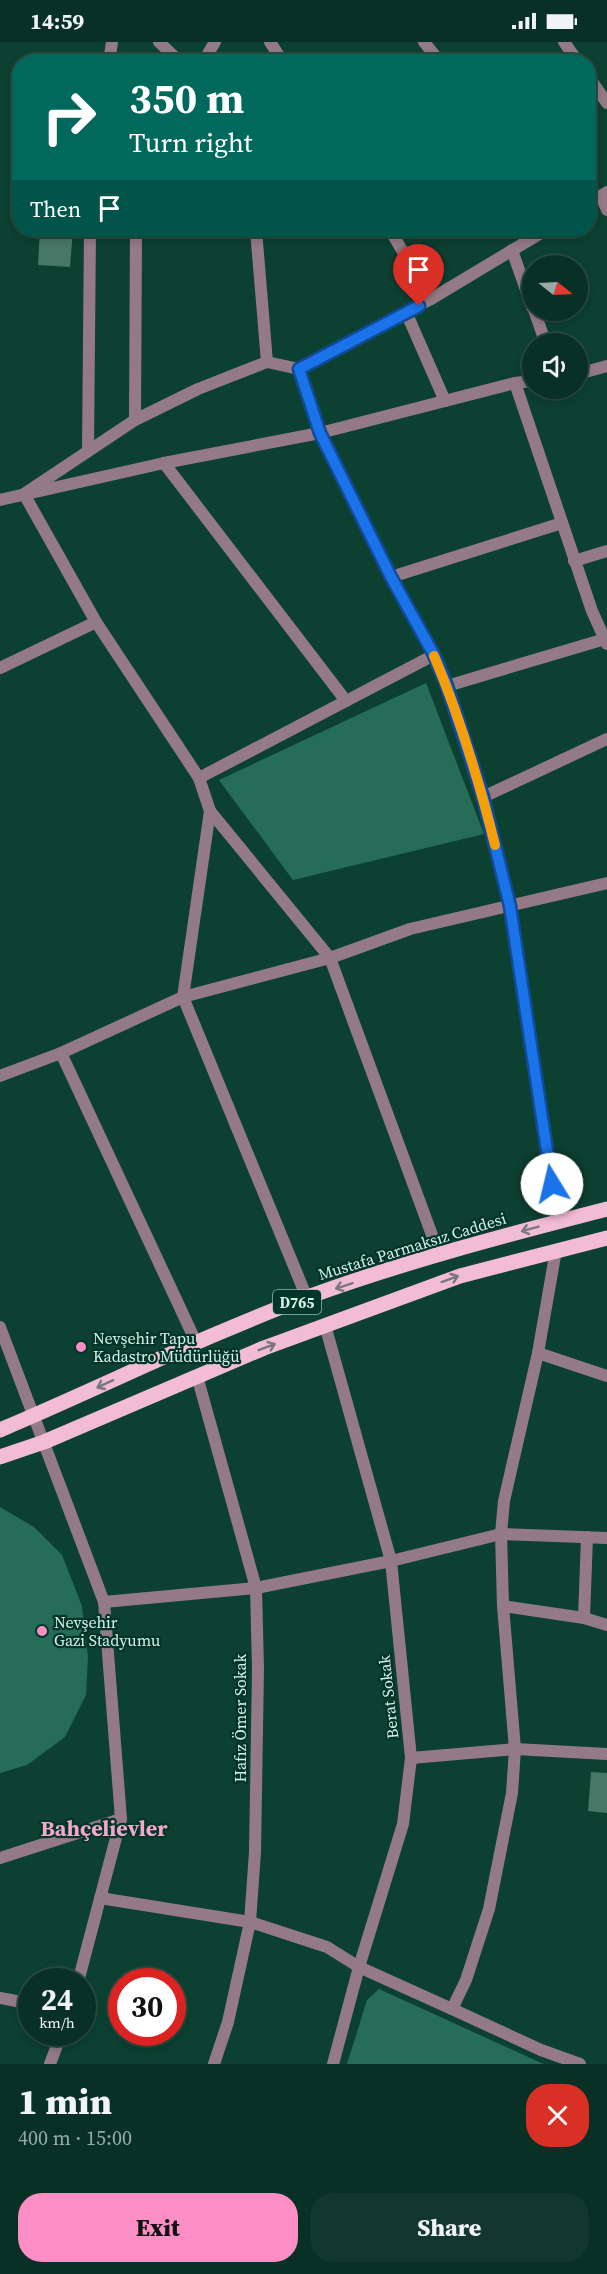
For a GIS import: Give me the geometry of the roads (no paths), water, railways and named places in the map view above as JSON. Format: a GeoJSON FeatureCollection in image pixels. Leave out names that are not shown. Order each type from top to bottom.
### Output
{"type":"FeatureCollection","features":[{"type":"Feature","properties":{"kind":"main road","name":"Mustafa Parmaksız Caddesi"},"geometry":{"type":"LineString","coordinates":[[0,1430],[196,1342],[307,1298],[440,1254],[607,1209]]}},
{"type":"Feature","properties":{"kind":"main road","name":"D765"},"geometry":{"type":"LineString","coordinates":[[0,1457],[44,1442],[264,1348],[460,1276],[607,1238]]}},
{"type":"Feature","properties":{"kind":"street"},"geometry":{"type":"LineString","coordinates":[[159,42],[172,54]]}},
{"type":"Feature","properties":{"kind":"street"},"geometry":{"type":"LineString","coordinates":[[424,42],[434,54]]}},
{"type":"Feature","properties":{"kind":"street"},"geometry":{"type":"LineString","coordinates":[[596,87],[607,103]]}},
{"type":"Feature","properties":{"kind":"street"},"geometry":{"type":"LineString","coordinates":[[604,194],[607,210]]}},
{"type":"Feature","properties":{"kind":"street"},"geometry":{"type":"LineString","coordinates":[[88,451],[90,237]]}},
{"type":"Feature","properties":{"kind":"street"},"geometry":{"type":"LineString","coordinates":[[135,420],[136,237]]}},
{"type":"Feature","properties":{"kind":"street"},"geometry":{"type":"LineString","coordinates":[[257,237],[267,362]]}},
{"type":"Feature","properties":{"kind":"street"},"geometry":{"type":"LineString","coordinates":[[394,237],[431,299]]}},
{"type":"Feature","properties":{"kind":"street"},"geometry":{"type":"LineString","coordinates":[[24,494],[135,420],[198,388],[267,362],[299,369],[431,299],[534,237]]}},
{"type":"Feature","properties":{"kind":"street"},"geometry":{"type":"LineString","coordinates":[[512,250],[522,278]]}},
{"type":"Feature","properties":{"kind":"street"},"geometry":{"type":"LineString","coordinates":[[406,312],[445,401]]}},
{"type":"Feature","properties":{"kind":"street"},"geometry":{"type":"LineString","coordinates":[[588,371],[607,366]]}},
{"type":"Feature","properties":{"kind":"street"},"geometry":{"type":"LineString","coordinates":[[299,369],[320,433],[391,577],[434,655],[447,686],[483,797],[510,906],[552,1184],[563,1220]]}},
{"type":"Feature","properties":{"kind":"street"},"geometry":{"type":"LineString","coordinates":[[0,500],[164,463],[320,433],[522,382]]}},
{"type":"Feature","properties":{"kind":"street"},"geometry":{"type":"LineString","coordinates":[[447,686],[606,641],[592,611],[574,561],[515,383]]}},
{"type":"Feature","properties":{"kind":"street"},"geometry":{"type":"LineString","coordinates":[[164,463],[346,701]]}},
{"type":"Feature","properties":{"kind":"street"},"geometry":{"type":"LineString","coordinates":[[24,494],[96,622],[199,778],[210,811],[330,958],[440,1254]]}},
{"type":"Feature","properties":{"kind":"street"},"geometry":{"type":"LineString","coordinates":[[391,577],[562,523]]}},
{"type":"Feature","properties":{"kind":"street"},"geometry":{"type":"LineString","coordinates":[[574,561],[607,551]]}},
{"type":"Feature","properties":{"kind":"street"},"geometry":{"type":"LineString","coordinates":[[0,668],[96,622]]}},
{"type":"Feature","properties":{"kind":"street"},"geometry":{"type":"LineString","coordinates":[[199,778],[434,655]]}},
{"type":"Feature","properties":{"kind":"street"},"geometry":{"type":"LineString","coordinates":[[483,797],[607,739]]}},
{"type":"Feature","properties":{"kind":"street"},"geometry":{"type":"LineString","coordinates":[[210,811],[183,997],[307,1298]]}},
{"type":"Feature","properties":{"kind":"street"},"geometry":{"type":"LineString","coordinates":[[0,1076],[61,1053],[183,997],[330,958],[410,929],[607,883]]}},
{"type":"Feature","properties":{"kind":"street"},"geometry":{"type":"LineString","coordinates":[[61,1053],[196,1342]]}},
{"type":"Feature","properties":{"kind":"street"},"geometry":{"type":"LineString","coordinates":[[452,2009],[466,1980],[489,1909],[512,1793],[515,1749],[503,1606],[501,1534],[504,1501],[538,1353],[552,1285],[556,1251]]}},
{"type":"Feature","properties":{"kind":"street","name":"Berat Sokak"},"geometry":{"type":"LineString","coordinates":[[325,1325],[391,1561],[411,1758],[403,1824],[333,2064]]}},
{"type":"Feature","properties":{"kind":"street"},"geometry":{"type":"LineString","coordinates":[[0,1327],[104,1602],[121,1819],[82,1968]]}},
{"type":"Feature","properties":{"kind":"street"},"geometry":{"type":"LineString","coordinates":[[538,1353],[607,1376]]}},
{"type":"Feature","properties":{"kind":"street","name":"Hafız Ömer Sokak"},"geometry":{"type":"LineString","coordinates":[[197,1376],[256,1588],[255,1852],[250,1922],[228,2022],[214,2064]]}},
{"type":"Feature","properties":{"kind":"street"},"geometry":{"type":"LineString","coordinates":[[104,1602],[256,1588],[391,1561],[501,1534],[607,1538]]}},
{"type":"Feature","properties":{"kind":"street"},"geometry":{"type":"LineString","coordinates":[[584,1618],[586,1538]]}},
{"type":"Feature","properties":{"kind":"street"},"geometry":{"type":"LineString","coordinates":[[503,1606],[584,1618],[607,1625]]}},
{"type":"Feature","properties":{"kind":"street"},"geometry":{"type":"LineString","coordinates":[[411,1758],[515,1749],[607,1754]]}},
{"type":"Feature","properties":{"kind":"street"},"geometry":{"type":"LineString","coordinates":[[0,1858],[121,1819]]}},
{"type":"Feature","properties":{"kind":"street"},"geometry":{"type":"LineString","coordinates":[[100,1898],[250,1922],[327,1947],[360,1966],[452,2009],[541,2050],[580,2064]]}},
{"type":"Feature","properties":{"kind":"street"},"geometry":{"type":"LineString","coordinates":[[0,1998],[18,2001]]}},
{"type":"Feature","properties":{"kind":"street"},"geometry":{"type":"LineString","coordinates":[[50,2064],[57,2046]]}},
{"type":"Feature","properties":{"kind":"place","name":"Nevşehir Tapu Kadastro Müdürlüğü"},"geometry":{"type":"Point","coordinates":[81,1347]}},
{"type":"Feature","properties":{"kind":"place","name":"Nevşehir Gazi Stadyumu"},"geometry":{"type":"Point","coordinates":[42,1631]}},
{"type":"Feature","properties":{"kind":"district","name":"Bahçelievler"},"geometry":{"type":"Point","coordinates":[104,1828]}}]}
